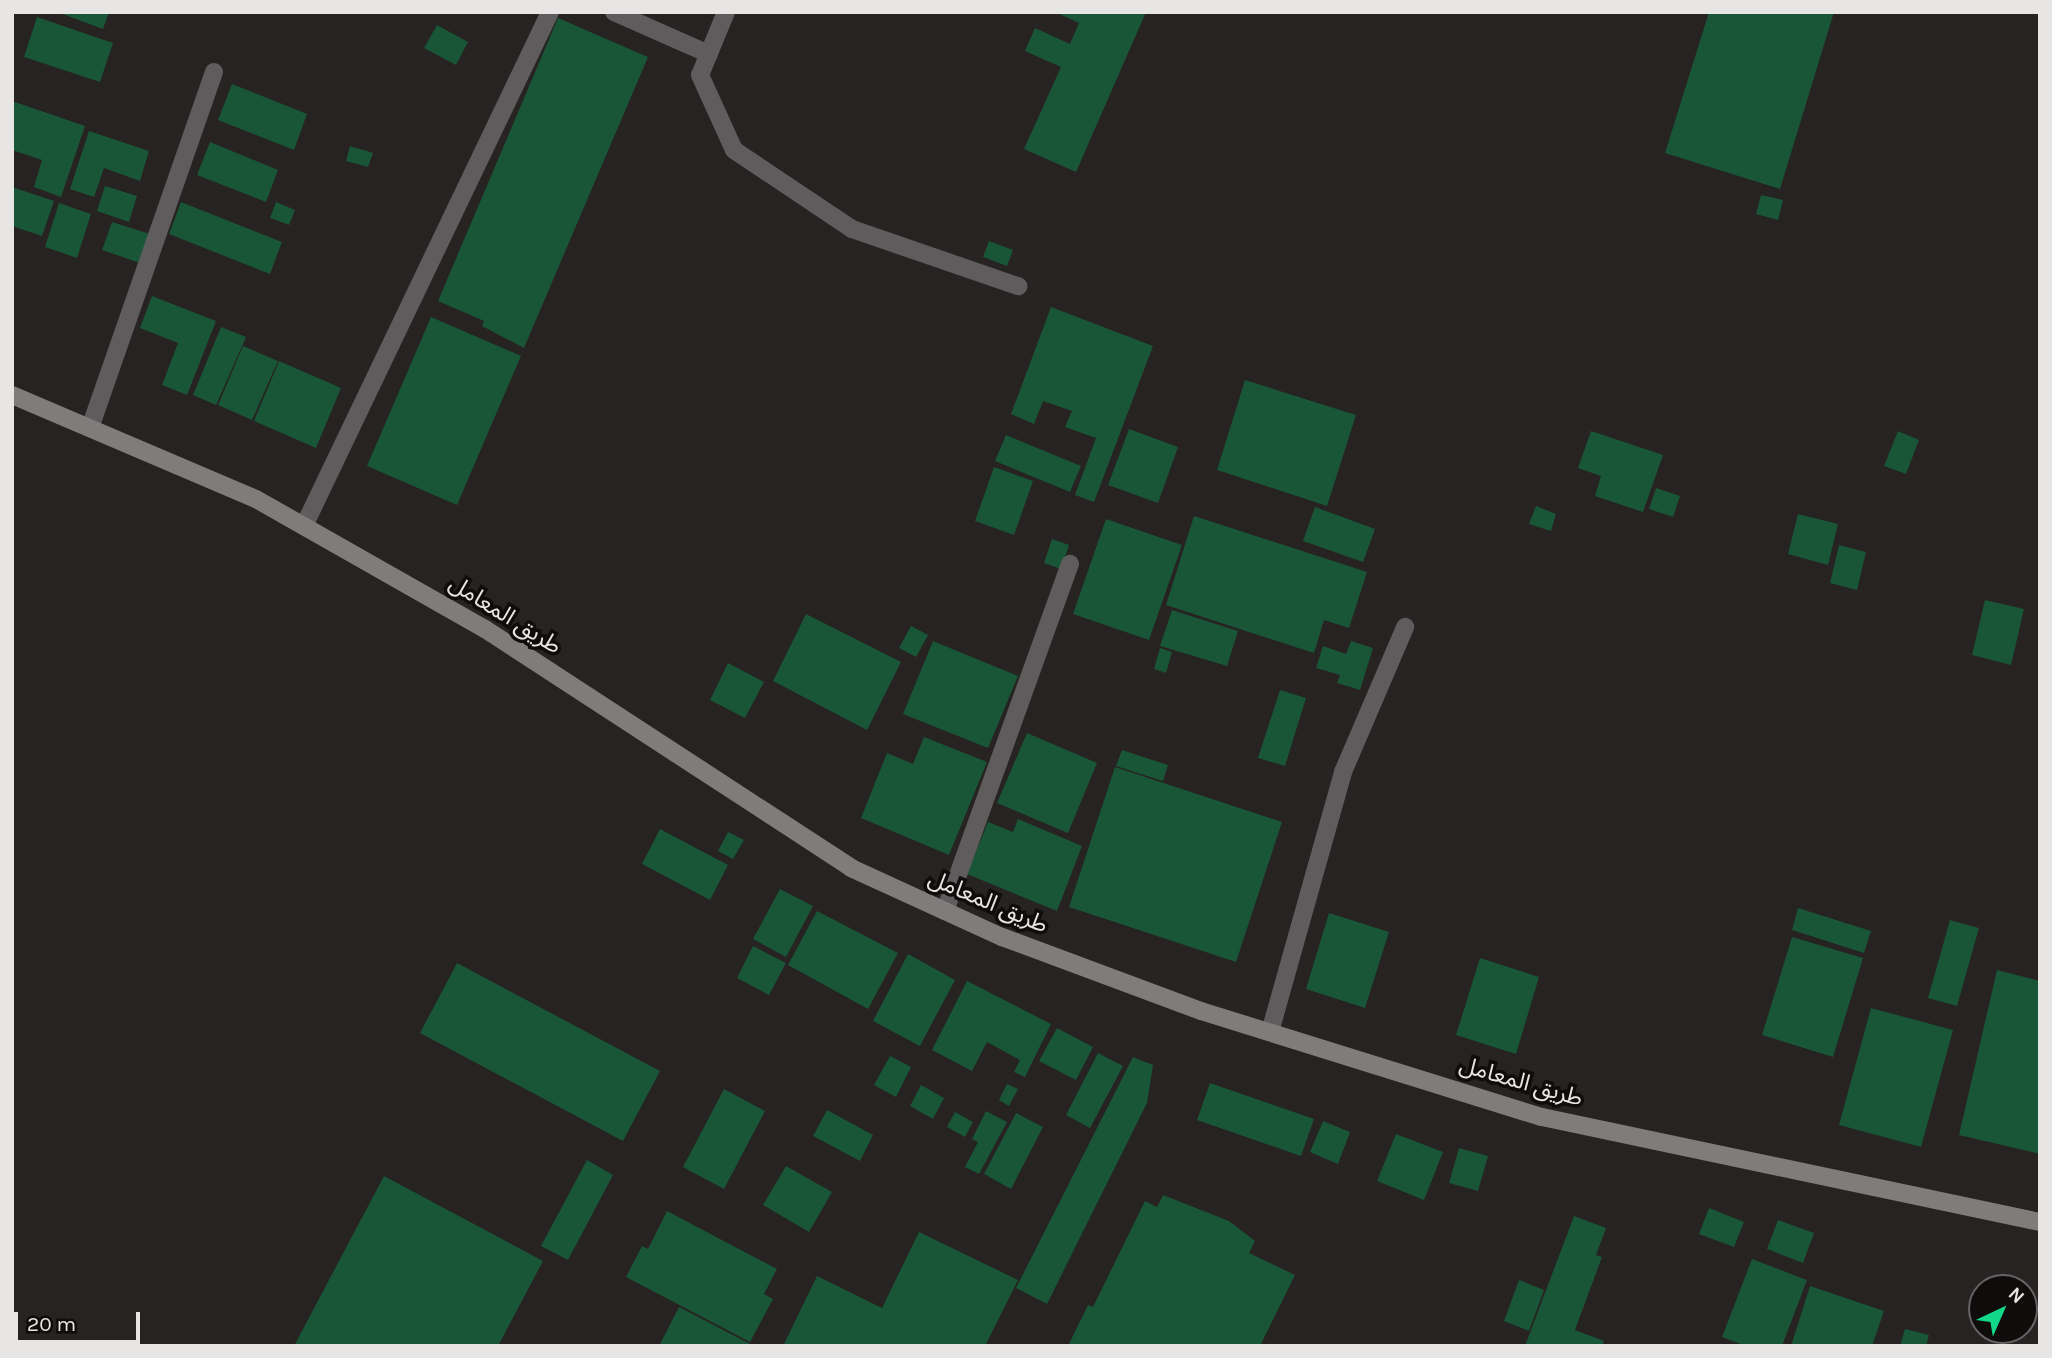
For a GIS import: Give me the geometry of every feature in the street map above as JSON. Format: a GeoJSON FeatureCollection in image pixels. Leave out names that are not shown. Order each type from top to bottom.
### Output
{"type":"FeatureCollection","features":[{"type":"Feature","properties":{"kind":"main road","name":"طريق المعامل"},"geometry":{"type":"LineString","coordinates":[[12,395],[256,499],[485,629],[851,868],[945,912],[1189,1006],[1542,1116],[2040,1222]]}},
{"type":"Feature","properties":{"kind":"street"},"geometry":{"type":"LineString","coordinates":[[304,526],[550,12]]}},
{"type":"Feature","properties":{"kind":"street"},"geometry":{"type":"LineString","coordinates":[[614,12],[709,54]]}},
{"type":"Feature","properties":{"kind":"street"},"geometry":{"type":"LineString","coordinates":[[726,12],[700,75],[734,150],[852,229],[1018,286]]}},
{"type":"Feature","properties":{"kind":"street"},"geometry":{"type":"LineString","coordinates":[[90,428],[214,72]]}},
{"type":"Feature","properties":{"kind":"street"},"geometry":{"type":"LineString","coordinates":[[945,912],[1070,564]]}},
{"type":"Feature","properties":{"kind":"street"},"geometry":{"type":"LineString","coordinates":[[1270,1032],[1343,772],[1405,626]]}},
{"type":"Feature","properties":{"kind":"building"},"geometry":{"type":"Polygon","coordinates":[[[57,12],[109,12],[103,29],[57,12]]]}},
{"type":"Feature","properties":{"kind":"building"},"geometry":{"type":"Polygon","coordinates":[[[1055,12],[1146,12],[1076,172],[1024,149],[1061,67],[1025,51],[1035,28],[1070,44],[1079,23],[1055,12]]]}},
{"type":"Feature","properties":{"kind":"building"},"geometry":{"type":"Polygon","coordinates":[[[1709,12],[1834,12],[1780,189],[1665,153],[1709,12]]]}},
{"type":"Feature","properties":{"kind":"building"},"geometry":{"type":"Polygon","coordinates":[[[37,17],[113,43],[100,82],[24,57],[37,17]]]}},
{"type":"Feature","properties":{"kind":"building"},"geometry":{"type":"Polygon","coordinates":[[[558,18],[648,57],[524,348],[482,326],[484,321],[438,301],[558,18]]]}},
{"type":"Feature","properties":{"kind":"building"},"geometry":{"type":"Polygon","coordinates":[[[437,25],[468,42],[456,65],[424,48],[437,25]]]}},
{"type":"Feature","properties":{"kind":"building"},"geometry":{"type":"Polygon","coordinates":[[[232,84],[307,114],[294,150],[218,120],[232,84]]]}},
{"type":"Feature","properties":{"kind":"building"},"geometry":{"type":"Polygon","coordinates":[[[12,101],[85,126],[61,197],[34,187],[42,160],[12,150],[12,101]]]}},
{"type":"Feature","properties":{"kind":"building"},"geometry":{"type":"Polygon","coordinates":[[[89,131],[149,151],[140,181],[104,168],[94,197],[70,189],[89,131]]]}},
{"type":"Feature","properties":{"kind":"building"},"geometry":{"type":"Polygon","coordinates":[[[210,142],[278,170],[266,202],[197,175],[210,142]]]}},
{"type":"Feature","properties":{"kind":"building"},"geometry":{"type":"Polygon","coordinates":[[[350,146],[373,153],[368,167],[346,161],[350,146]]]}},
{"type":"Feature","properties":{"kind":"building"},"geometry":{"type":"Polygon","coordinates":[[[105,186],[137,196],[129,222],[97,211],[105,186]]]}},
{"type":"Feature","properties":{"kind":"building"},"geometry":{"type":"Polygon","coordinates":[[[12,187],[54,201],[42,236],[12,226],[12,187]]]}},
{"type":"Feature","properties":{"kind":"building"},"geometry":{"type":"Polygon","coordinates":[[[1761,195],[1783,200],[1778,220],[1756,214],[1761,195]]]}},
{"type":"Feature","properties":{"kind":"building"},"geometry":{"type":"Polygon","coordinates":[[[181,202],[282,242],[270,274],[169,234],[181,202]]]}},
{"type":"Feature","properties":{"kind":"building"},"geometry":{"type":"Polygon","coordinates":[[[276,202],[295,210],[289,225],[270,218],[276,202]]]}},
{"type":"Feature","properties":{"kind":"building"},"geometry":{"type":"Polygon","coordinates":[[[59,203],[91,214],[77,258],[45,247],[59,203]]]}},
{"type":"Feature","properties":{"kind":"building"},"geometry":{"type":"Polygon","coordinates":[[[112,222],[150,234],[140,263],[102,250],[112,222]]]}},
{"type":"Feature","properties":{"kind":"building"},"geometry":{"type":"Polygon","coordinates":[[[989,241],[1013,250],[1007,266],[983,257],[989,241]]]}},
{"type":"Feature","properties":{"kind":"building"},"geometry":{"type":"Polygon","coordinates":[[[152,296],[216,321],[187,395],[162,385],[178,343],[140,328],[152,296]]]}},
{"type":"Feature","properties":{"kind":"building"},"geometry":{"type":"Polygon","coordinates":[[[1051,307],[1153,346],[1094,502],[1075,495],[1096,438],[1065,427],[1072,411],[1043,401],[1034,424],[1011,414],[1051,307]]]}},
{"type":"Feature","properties":{"kind":"building"},"geometry":{"type":"Polygon","coordinates":[[[431,317],[521,356],[457,505],[367,466],[431,317]]]}},
{"type":"Feature","properties":{"kind":"building"},"geometry":{"type":"Polygon","coordinates":[[[221,327],[246,337],[216,405],[193,395],[221,327]]]}},
{"type":"Feature","properties":{"kind":"building"},"geometry":{"type":"Polygon","coordinates":[[[243,346],[278,361],[252,420],[218,405],[243,346]]]}},
{"type":"Feature","properties":{"kind":"building"},"geometry":{"type":"Polygon","coordinates":[[[279,361],[341,388],[316,448],[254,421],[279,361]]]}},
{"type":"Feature","properties":{"kind":"building"},"geometry":{"type":"Polygon","coordinates":[[[1245,380],[1356,415],[1327,506],[1217,470],[1245,380]]]}},
{"type":"Feature","properties":{"kind":"building"},"geometry":{"type":"Polygon","coordinates":[[[1129,429],[1178,447],[1158,503],[1108,485],[1129,429]]]}},
{"type":"Feature","properties":{"kind":"building"},"geometry":{"type":"Polygon","coordinates":[[[1591,431],[1663,455],[1643,512],[1595,496],[1601,476],[1578,468],[1591,431]]]}},
{"type":"Feature","properties":{"kind":"building"},"geometry":{"type":"Polygon","coordinates":[[[1898,431],[1919,440],[1906,474],[1884,466],[1898,431]]]}},
{"type":"Feature","properties":{"kind":"building"},"geometry":{"type":"Polygon","coordinates":[[[1006,435],[1081,466],[1070,492],[995,461],[1006,435]]]}},
{"type":"Feature","properties":{"kind":"building"},"geometry":{"type":"Polygon","coordinates":[[[994,467],[1033,481],[1014,535],[975,521],[994,467]]]}},
{"type":"Feature","properties":{"kind":"building"},"geometry":{"type":"Polygon","coordinates":[[[1656,488],[1680,496],[1673,517],[1649,509],[1656,488]]]}},
{"type":"Feature","properties":{"kind":"building"},"geometry":{"type":"Polygon","coordinates":[[[1536,506],[1556,514],[1551,531],[1529,524],[1536,506]]]}},
{"type":"Feature","properties":{"kind":"building"},"geometry":{"type":"Polygon","coordinates":[[[1315,507],[1375,529],[1363,562],[1303,541],[1315,507]]]}},
{"type":"Feature","properties":{"kind":"building"},"geometry":{"type":"Polygon","coordinates":[[[1798,514],[1838,524],[1828,565],[1788,554],[1798,514]]]}},
{"type":"Feature","properties":{"kind":"building"},"geometry":{"type":"Polygon","coordinates":[[[1194,516],[1367,572],[1349,628],[1324,620],[1314,653],[1166,605],[1194,516]]]}},
{"type":"Feature","properties":{"kind":"building"},"geometry":{"type":"Polygon","coordinates":[[[1106,519],[1182,545],[1149,640],[1073,614],[1106,519]]]}},
{"type":"Feature","properties":{"kind":"building"},"geometry":{"type":"Polygon","coordinates":[[[1052,539],[1069,545],[1061,569],[1044,563],[1052,539]]]}},
{"type":"Feature","properties":{"kind":"building"},"geometry":{"type":"Polygon","coordinates":[[[1839,545],[1866,552],[1857,590],[1830,583],[1839,545]]]}},
{"type":"Feature","properties":{"kind":"building"},"geometry":{"type":"Polygon","coordinates":[[[1985,600],[2024,609],[2011,665],[1972,655],[1985,600]]]}},
{"type":"Feature","properties":{"kind":"building"},"geometry":{"type":"Polygon","coordinates":[[[1172,610],[1238,631],[1227,666],[1160,646],[1172,610]]]}},
{"type":"Feature","properties":{"kind":"building"},"geometry":{"type":"Polygon","coordinates":[[[806,614],[901,662],[867,730],[773,681],[806,614]]]}},
{"type":"Feature","properties":{"kind":"building"},"geometry":{"type":"Polygon","coordinates":[[[911,626],[928,635],[916,657],[899,648],[911,626]]]}},
{"type":"Feature","properties":{"kind":"building"},"geometry":{"type":"Polygon","coordinates":[[[933,641],[1018,676],[988,748],[903,714],[933,641]]]}},
{"type":"Feature","properties":{"kind":"building"},"geometry":{"type":"Polygon","coordinates":[[[1351,641],[1373,648],[1360,690],[1337,683],[1340,675],[1316,668],[1323,646],[1346,654],[1351,641]]]}},
{"type":"Feature","properties":{"kind":"building"},"geometry":{"type":"Polygon","coordinates":[[[1160,648],[1172,652],[1166,673],[1154,669],[1160,648]]]}},
{"type":"Feature","properties":{"kind":"building"},"geometry":{"type":"Polygon","coordinates":[[[728,663],[764,682],[745,718],[710,700],[728,663]]]}},
{"type":"Feature","properties":{"kind":"building"},"geometry":{"type":"Polygon","coordinates":[[[1280,690],[1306,698],[1285,766],[1258,758],[1280,690]]]}},
{"type":"Feature","properties":{"kind":"building"},"geometry":{"type":"Polygon","coordinates":[[[1027,733],[1097,763],[1068,833],[997,803],[1027,733]]]}},
{"type":"Feature","properties":{"kind":"building"},"geometry":{"type":"Polygon","coordinates":[[[924,737],[987,762],[949,855],[861,818],[887,753],[913,764],[924,737]]]}},
{"type":"Feature","properties":{"kind":"building"},"geometry":{"type":"Polygon","coordinates":[[[1122,750],[1168,765],[1163,781],[1116,766],[1122,750]]]}},
{"type":"Feature","properties":{"kind":"building"},"geometry":{"type":"Polygon","coordinates":[[[1115,767],[1282,822],[1236,962],[1069,907],[1115,767]]]}},
{"type":"Feature","properties":{"kind":"building"},"geometry":{"type":"Polygon","coordinates":[[[1018,819],[1082,846],[1057,911],[967,874],[988,822],[1013,832],[1018,819]]]}},
{"type":"Feature","properties":{"kind":"building"},"geometry":{"type":"Polygon","coordinates":[[[660,829],[728,865],[710,900],[642,864],[660,829]]]}},
{"type":"Feature","properties":{"kind":"building"},"geometry":{"type":"Polygon","coordinates":[[[728,832],[744,840],[733,859],[718,851],[728,832]]]}},
{"type":"Feature","properties":{"kind":"building"},"geometry":{"type":"Polygon","coordinates":[[[780,889],[813,906],[786,957],[753,939],[780,889]]]}},
{"type":"Feature","properties":{"kind":"building"},"geometry":{"type":"Polygon","coordinates":[[[1798,908],[1871,931],[1864,953],[1792,930],[1798,908]]]}},
{"type":"Feature","properties":{"kind":"building"},"geometry":{"type":"Polygon","coordinates":[[[817,911],[898,953],[868,1009],[788,965],[817,911]]]}},
{"type":"Feature","properties":{"kind":"building"},"geometry":{"type":"Polygon","coordinates":[[[1329,913],[1389,932],[1365,1008],[1306,989],[1329,913]]]}},
{"type":"Feature","properties":{"kind":"building"},"geometry":{"type":"Polygon","coordinates":[[[1950,920],[1979,928],[1957,1006],[1928,998],[1950,920]]]}},
{"type":"Feature","properties":{"kind":"building"},"geometry":{"type":"Polygon","coordinates":[[[1792,937],[1863,958],[1833,1057],[1762,1035],[1792,937]]]}},
{"type":"Feature","properties":{"kind":"building"},"geometry":{"type":"Polygon","coordinates":[[[753,946],[786,963],[769,995],[737,978],[753,946]]]}},
{"type":"Feature","properties":{"kind":"building"},"geometry":{"type":"Polygon","coordinates":[[[908,954],[955,980],[920,1046],[873,1021],[908,954]]]}},
{"type":"Feature","properties":{"kind":"building"},"geometry":{"type":"Polygon","coordinates":[[[1480,958],[1539,977],[1516,1054],[1456,1035],[1480,958]]]}},
{"type":"Feature","properties":{"kind":"building"},"geometry":{"type":"Polygon","coordinates":[[[457,963],[660,1071],[623,1141],[420,1033],[457,963]]]}},
{"type":"Feature","properties":{"kind":"building"},"geometry":{"type":"Polygon","coordinates":[[[1997,970],[2040,981],[2040,1154],[1959,1135],[1997,970]]]}},
{"type":"Feature","properties":{"kind":"building"},"geometry":{"type":"Polygon","coordinates":[[[967,981],[1051,1024],[1025,1077],[1014,1072],[1020,1060],[987,1042],[972,1071],[932,1050],[967,981]]]}},
{"type":"Feature","properties":{"kind":"building"},"geometry":{"type":"Polygon","coordinates":[[[1871,1008],[1953,1030],[1921,1147],[1839,1125],[1871,1008]]]}},
{"type":"Feature","properties":{"kind":"building"},"geometry":{"type":"Polygon","coordinates":[[[1057,1028],[1093,1047],[1076,1080],[1039,1061],[1057,1028]]]}},
{"type":"Feature","properties":{"kind":"building"},"geometry":{"type":"Polygon","coordinates":[[[1098,1053],[1123,1066],[1090,1128],[1066,1115],[1098,1053]]]}},
{"type":"Feature","properties":{"kind":"building"},"geometry":{"type":"Polygon","coordinates":[[[890,1056],[911,1067],[896,1097],[874,1085],[890,1056]]]}},
{"type":"Feature","properties":{"kind":"building"},"geometry":{"type":"Polygon","coordinates":[[[1133,1057],[1153,1065],[1147,1103],[1047,1304],[1016,1288],[1133,1057]]]}},
{"type":"Feature","properties":{"kind":"building"},"geometry":{"type":"Polygon","coordinates":[[[1210,1083],[1314,1119],[1301,1156],[1197,1120],[1210,1083]]]}},
{"type":"Feature","properties":{"kind":"building"},"geometry":{"type":"Polygon","coordinates":[[[1007,1084],[1018,1089],[1009,1106],[999,1100],[1007,1084]]]}},
{"type":"Feature","properties":{"kind":"building"},"geometry":{"type":"Polygon","coordinates":[[[921,1085],[944,1098],[933,1119],[910,1106],[921,1085]]]}},
{"type":"Feature","properties":{"kind":"building"},"geometry":{"type":"Polygon","coordinates":[[[724,1089],[765,1111],[724,1189],[683,1167],[724,1089]]]}},
{"type":"Feature","properties":{"kind":"building"},"geometry":{"type":"Polygon","coordinates":[[[827,1110],[873,1135],[860,1161],[813,1136],[827,1110]]]}},
{"type":"Feature","properties":{"kind":"building"},"geometry":{"type":"Polygon","coordinates":[[[986,1111],[1007,1122],[979,1174],[965,1167],[978,1142],[972,1139],[986,1111]]]}},
{"type":"Feature","properties":{"kind":"building"},"geometry":{"type":"Polygon","coordinates":[[[955,1112],[973,1122],[965,1137],[947,1127],[955,1112]]]}},
{"type":"Feature","properties":{"kind":"building"},"geometry":{"type":"Polygon","coordinates":[[[1016,1113],[1043,1127],[1011,1189],[984,1174],[1016,1113]]]}},
{"type":"Feature","properties":{"kind":"building"},"geometry":{"type":"Polygon","coordinates":[[[1323,1121],[1350,1132],[1338,1164],[1310,1152],[1323,1121]]]}},
{"type":"Feature","properties":{"kind":"building"},"geometry":{"type":"Polygon","coordinates":[[[1396,1134],[1443,1152],[1424,1200],[1377,1181],[1396,1134]]]}},
{"type":"Feature","properties":{"kind":"building"},"geometry":{"type":"Polygon","coordinates":[[[1459,1148],[1488,1156],[1478,1191],[1449,1183],[1459,1148]]]}},
{"type":"Feature","properties":{"kind":"building"},"geometry":{"type":"Polygon","coordinates":[[[587,1160],[613,1175],[568,1260],[541,1246],[587,1160]]]}},
{"type":"Feature","properties":{"kind":"building"},"geometry":{"type":"Polygon","coordinates":[[[786,1166],[832,1192],[809,1232],[763,1205],[786,1166]]]}},
{"type":"Feature","properties":{"kind":"building"},"geometry":{"type":"Polygon","coordinates":[[[384,1176],[543,1261],[498,1346],[294,1346],[384,1176]]]}},
{"type":"Feature","properties":{"kind":"building"},"geometry":{"type":"Polygon","coordinates":[[[1163,1195],[1229,1221],[1255,1241],[1249,1253],[1295,1275],[1260,1346],[1068,1346],[1088,1305],[1093,1307],[1145,1201],[1157,1207],[1163,1195]]]}},
{"type":"Feature","properties":{"kind":"building"},"geometry":{"type":"Polygon","coordinates":[[[1709,1208],[1744,1222],[1734,1247],[1699,1234],[1709,1208]]]}},
{"type":"Feature","properties":{"kind":"building"},"geometry":{"type":"Polygon","coordinates":[[[667,1211],[777,1269],[764,1294],[773,1299],[750,1342],[626,1277],[642,1246],[648,1249],[667,1211]]]}},
{"type":"Feature","properties":{"kind":"building"},"geometry":{"type":"Polygon","coordinates":[[[1574,1216],[1606,1228],[1596,1255],[1602,1257],[1575,1330],[1604,1341],[1602,1346],[1525,1346],[1574,1216]]]}},
{"type":"Feature","properties":{"kind":"building"},"geometry":{"type":"Polygon","coordinates":[[[1778,1220],[1814,1233],[1803,1263],[1767,1249],[1778,1220]]]}},
{"type":"Feature","properties":{"kind":"building"},"geometry":{"type":"Polygon","coordinates":[[[919,1232],[1018,1280],[985,1346],[783,1346],[817,1276],[882,1308],[919,1232]]]}},
{"type":"Feature","properties":{"kind":"building"},"geometry":{"type":"Polygon","coordinates":[[[1752,1259],[1807,1280],[1782,1346],[1746,1346],[1722,1337],[1752,1259]]]}},
{"type":"Feature","properties":{"kind":"building"},"geometry":{"type":"Polygon","coordinates":[[[1519,1280],[1544,1290],[1529,1331],[1504,1321],[1519,1280]]]}},
{"type":"Feature","properties":{"kind":"building"},"geometry":{"type":"Polygon","coordinates":[[[1810,1286],[1884,1311],[1872,1346],[1791,1346],[1810,1286]]]}},
{"type":"Feature","properties":{"kind":"building"},"geometry":{"type":"Polygon","coordinates":[[[679,1307],[754,1346],[659,1346],[679,1307]]]}},
{"type":"Feature","properties":{"kind":"building"},"geometry":{"type":"Polygon","coordinates":[[[1905,1329],[1929,1335],[1926,1346],[1900,1346],[1905,1329]]]}}]}
